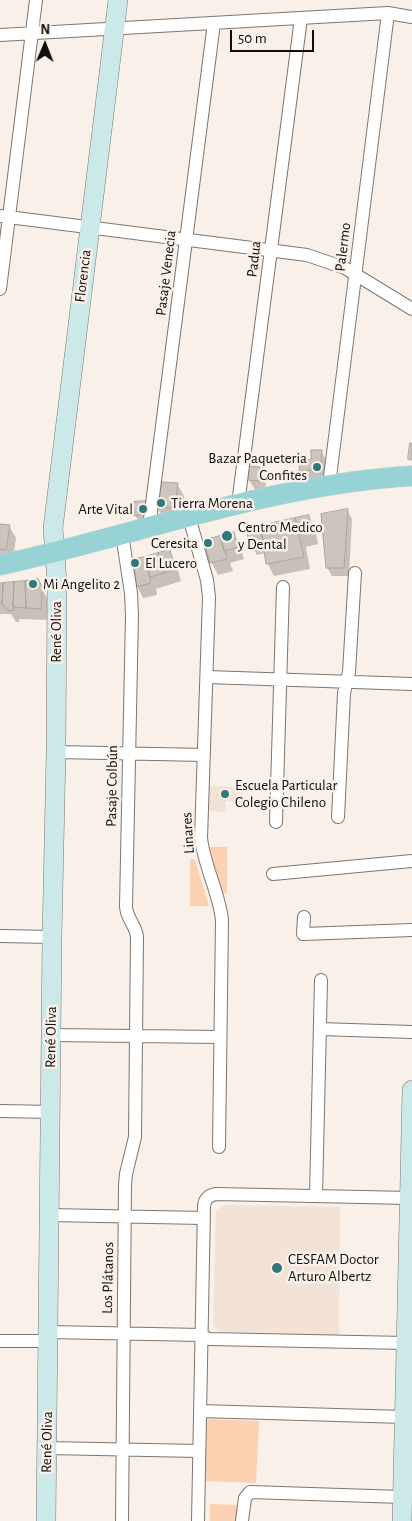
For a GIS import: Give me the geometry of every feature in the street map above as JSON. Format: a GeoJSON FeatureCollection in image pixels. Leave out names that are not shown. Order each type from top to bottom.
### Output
{"type":"FeatureCollection","features":[{"type":"Feature","properties":{"kind":"main road"},"geometry":{"type":"LineString","coordinates":[[0,565],[54,553],[238,504],[329,485],[412,476]]}},
{"type":"Feature","properties":{"kind":"street"},"geometry":{"type":"LineString","coordinates":[[0,289],[5,217],[36,0]]}},
{"type":"Feature","properties":{"kind":"street","name":"Florencia"},"geometry":{"type":"LineString","coordinates":[[54,553],[53,528],[118,0]]}},
{"type":"Feature","properties":{"kind":"street"},"geometry":{"type":"LineString","coordinates":[[0,35],[388,13],[412,17]]}},
{"type":"Feature","properties":{"kind":"street","name":"Palermo"},"geometry":{"type":"LineString","coordinates":[[329,485],[388,13]]}},
{"type":"Feature","properties":{"kind":"street","name":"Padua"},"geometry":{"type":"LineString","coordinates":[[238,504],[301,18]]}},
{"type":"Feature","properties":{"kind":"street","name":"Pasaje Venecia"},"geometry":{"type":"LineString","coordinates":[[149,527],[214,23]]}},
{"type":"Feature","properties":{"kind":"street"},"geometry":{"type":"LineString","coordinates":[[5,217],[272,250],[322,259],[356,274],[412,309]]}},
{"type":"Feature","properties":{"kind":"street","name":"Linares"},"geometry":{"type":"LineString","coordinates":[[189,517],[208,589],[202,845],[219,901],[222,920],[219,1147]]}},
{"type":"Feature","properties":{"kind":"street","name":"Pasaje Colbún"},"geometry":{"type":"LineString","coordinates":[[122,534],[132,610],[126,906],[127,915],[135,928],[137,937],[137,1036]]}},
{"type":"Feature","properties":{"kind":"street","name":"René Oliva"},"geometry":{"type":"LineString","coordinates":[[46,1521],[52,937],[56,752],[57,584],[54,553]]}},
{"type":"Feature","properties":{"kind":"street"},"geometry":{"type":"LineString","coordinates":[[338,817],[344,693],[349,672],[355,573]]}},
{"type":"Feature","properties":{"kind":"street"},"geometry":{"type":"LineString","coordinates":[[276,822],[283,587]]}},
{"type":"Feature","properties":{"kind":"street"},"geometry":{"type":"LineString","coordinates":[[207,677],[412,684]]}},
{"type":"Feature","properties":{"kind":"street"},"geometry":{"type":"LineString","coordinates":[[56,752],[204,755]]}},
{"type":"Feature","properties":{"kind":"street"},"geometry":{"type":"LineString","coordinates":[[273,874],[412,861]]}},
{"type":"Feature","properties":{"kind":"street"},"geometry":{"type":"LineString","coordinates":[[303,948],[304,917]]}},
{"type":"Feature","properties":{"kind":"street"},"geometry":{"type":"LineString","coordinates":[[303,934],[412,930]]}},
{"type":"Feature","properties":{"kind":"street"},"geometry":{"type":"LineString","coordinates":[[0,936],[52,937]]}},
{"type":"Feature","properties":{"kind":"street"},"geometry":{"type":"LineString","coordinates":[[316,1196],[321,980]]}},
{"type":"Feature","properties":{"kind":"street"},"geometry":{"type":"LineString","coordinates":[[320,1029],[412,1032]]}},
{"type":"Feature","properties":{"kind":"street"},"geometry":{"type":"LineString","coordinates":[[51,1035],[220,1038]]}},
{"type":"Feature","properties":{"kind":"street","name":"Los Plátanos"},"geometry":{"type":"LineString","coordinates":[[122,1521],[125,1179],[135,1136],[137,1036]]}},
{"type":"Feature","properties":{"kind":"street"},"geometry":{"type":"LineString","coordinates":[[402,1521],[402,1497],[408,1466],[404,1417],[409,1376],[406,1343],[410,1278],[412,1090]]}},
{"type":"Feature","properties":{"kind":"street"},"geometry":{"type":"LineString","coordinates":[[0,1111],[50,1112]]}},
{"type":"Feature","properties":{"kind":"street"},"geometry":{"type":"LineString","coordinates":[[198,1521],[203,1218],[204,1204],[207,1198],[216,1194],[410,1198]]}},
{"type":"Feature","properties":{"kind":"street"},"geometry":{"type":"LineString","coordinates":[[50,1215],[203,1218]]}},
{"type":"Feature","properties":{"kind":"street"},"geometry":{"type":"LineString","coordinates":[[0,1341],[49,1336],[124,1333],[201,1335],[208,1339],[406,1343]]}},
{"type":"Feature","properties":{"kind":"street"},"geometry":{"type":"LineString","coordinates":[[200,1411],[404,1417]]}},
{"type":"Feature","properties":{"kind":"street"},"geometry":{"type":"LineString","coordinates":[[47,1448],[199,1451]]}},
{"type":"Feature","properties":{"kind":"street"},"geometry":{"type":"LineString","coordinates":[[242,1521],[245,1498],[250,1492],[402,1497]]}},
{"type":"Feature","properties":{"kind":"shaded area","name":"Escuela Particular Colegio Chileno"},"geometry":{"type":"Polygon","coordinates":[[[207,786],[242,787],[243,802],[226,801],[225,812],[207,811],[207,786]]]}},
{"type":"Feature","properties":{"kind":"shaded area"},"geometry":{"type":"Polygon","coordinates":[[[209,847],[227,847],[227,893],[223,893],[209,847]]]}},
{"type":"Feature","properties":{"kind":"shaded area"},"geometry":{"type":"Polygon","coordinates":[[[190,859],[195,860],[209,906],[190,906],[190,859]]]}},
{"type":"Feature","properties":{"kind":"shaded area","name":"CESFAM Doctor Arturo Albertz"},"geometry":{"type":"Polygon","coordinates":[[[226,1205],[340,1207],[339,1336],[219,1332],[213,1326],[216,1210],[226,1205]]]}},
{"type":"Feature","properties":{"kind":"shaded area"},"geometry":{"type":"Polygon","coordinates":[[[206,1419],[259,1421],[256,1483],[203,1481],[206,1419]]]}},
{"type":"Feature","properties":{"kind":"shaded area"},"geometry":{"type":"Polygon","coordinates":[[[210,1504],[238,1505],[237,1521],[210,1521],[210,1504]]]}},
{"type":"Feature","properties":{"kind":"building"},"geometry":{"type":"Polygon","coordinates":[[[410,443],[412,443],[412,460],[408,459],[410,443]]]}},
{"type":"Feature","properties":{"kind":"building"},"geometry":{"type":"Polygon","coordinates":[[[311,450],[322,450],[321,466],[314,470],[299,471],[300,462],[311,459],[311,450]]]}},
{"type":"Feature","properties":{"kind":"building"},"geometry":{"type":"Polygon","coordinates":[[[249,466],[260,467],[259,481],[248,480],[249,466]]]}},
{"type":"Feature","properties":{"kind":"building"},"geometry":{"type":"Polygon","coordinates":[[[161,482],[178,483],[175,507],[157,509],[161,482]]]}},
{"type":"Feature","properties":{"kind":"building"},"geometry":{"type":"Polygon","coordinates":[[[147,501],[147,509],[142,514],[134,516],[133,502],[147,501]]]}},
{"type":"Feature","properties":{"kind":"building"},"geometry":{"type":"Polygon","coordinates":[[[348,509],[344,568],[326,568],[321,514],[348,509]]]}},
{"type":"Feature","properties":{"kind":"building"},"geometry":{"type":"Polygon","coordinates":[[[309,515],[312,532],[300,535],[295,518],[309,515]]]}},
{"type":"Feature","properties":{"kind":"building"},"geometry":{"type":"Polygon","coordinates":[[[295,518],[304,557],[266,564],[260,526],[295,518]]]}},
{"type":"Feature","properties":{"kind":"building"},"geometry":{"type":"Polygon","coordinates":[[[0,524],[10,525],[6,550],[0,549],[0,524]]]}},
{"type":"Feature","properties":{"kind":"building"},"geometry":{"type":"Polygon","coordinates":[[[260,526],[263,540],[249,543],[246,529],[260,526]]]}},
{"type":"Feature","properties":{"kind":"building"},"geometry":{"type":"Polygon","coordinates":[[[234,532],[238,547],[224,551],[220,536],[234,532]]]}},
{"type":"Feature","properties":{"kind":"building"},"geometry":{"type":"Polygon","coordinates":[[[220,536],[227,559],[210,563],[205,545],[208,539],[220,536]]]}},
{"type":"Feature","properties":{"kind":"building"},"geometry":{"type":"Polygon","coordinates":[[[170,550],[175,569],[164,573],[158,553],[170,550]]]}},
{"type":"Feature","properties":{"kind":"building"},"geometry":{"type":"Polygon","coordinates":[[[158,553],[164,573],[150,577],[145,557],[158,553]]]}},
{"type":"Feature","properties":{"kind":"building"},"geometry":{"type":"Polygon","coordinates":[[[145,557],[151,583],[135,587],[131,565],[135,559],[145,557]]]}},
{"type":"Feature","properties":{"kind":"building"},"geometry":{"type":"Polygon","coordinates":[[[38,579],[42,586],[41,609],[26,608],[25,581],[38,579]]]}},
{"type":"Feature","properties":{"kind":"building"},"geometry":{"type":"Polygon","coordinates":[[[25,581],[26,608],[13,607],[14,582],[25,581]]]}},
{"type":"Feature","properties":{"kind":"building"},"geometry":{"type":"Polygon","coordinates":[[[14,582],[13,611],[8,610],[2,603],[3,583],[14,582]]]}},
{"type":"Feature","properties":{"kind":"building"},"geometry":{"type":"Polygon","coordinates":[[[0,583],[3,583],[2,603],[0,603],[0,583]]]}},
{"type":"Feature","properties":{"kind":"place","name":"Bazar Paqueteria Confites"},"geometry":{"type":"Point","coordinates":[317,467]}},
{"type":"Feature","properties":{"kind":"place","name":"Tierra Morena"},"geometry":{"type":"Point","coordinates":[161,503]}},
{"type":"Feature","properties":{"kind":"place","name":"Arte Vital"},"geometry":{"type":"Point","coordinates":[143,509]}},
{"type":"Feature","properties":{"kind":"place","name":"Centro Medico y Dental"},"geometry":{"type":"Point","coordinates":[227,536]}},
{"type":"Feature","properties":{"kind":"place","name":"Ceresita"},"geometry":{"type":"Point","coordinates":[208,543]}},
{"type":"Feature","properties":{"kind":"place","name":"El Lucero"},"geometry":{"type":"Point","coordinates":[135,563]}},
{"type":"Feature","properties":{"kind":"place","name":"Mi Angelito 2"},"geometry":{"type":"Point","coordinates":[33,584]}},
{"type":"Feature","properties":{"kind":"place","name":"Escuela Particular Colegio Chileno"},"geometry":{"type":"Point","coordinates":[225,794]}},
{"type":"Feature","properties":{"kind":"place","name":"CESFAM Doctor Arturo Albertz"},"geometry":{"type":"Point","coordinates":[277,1268]}}]}
